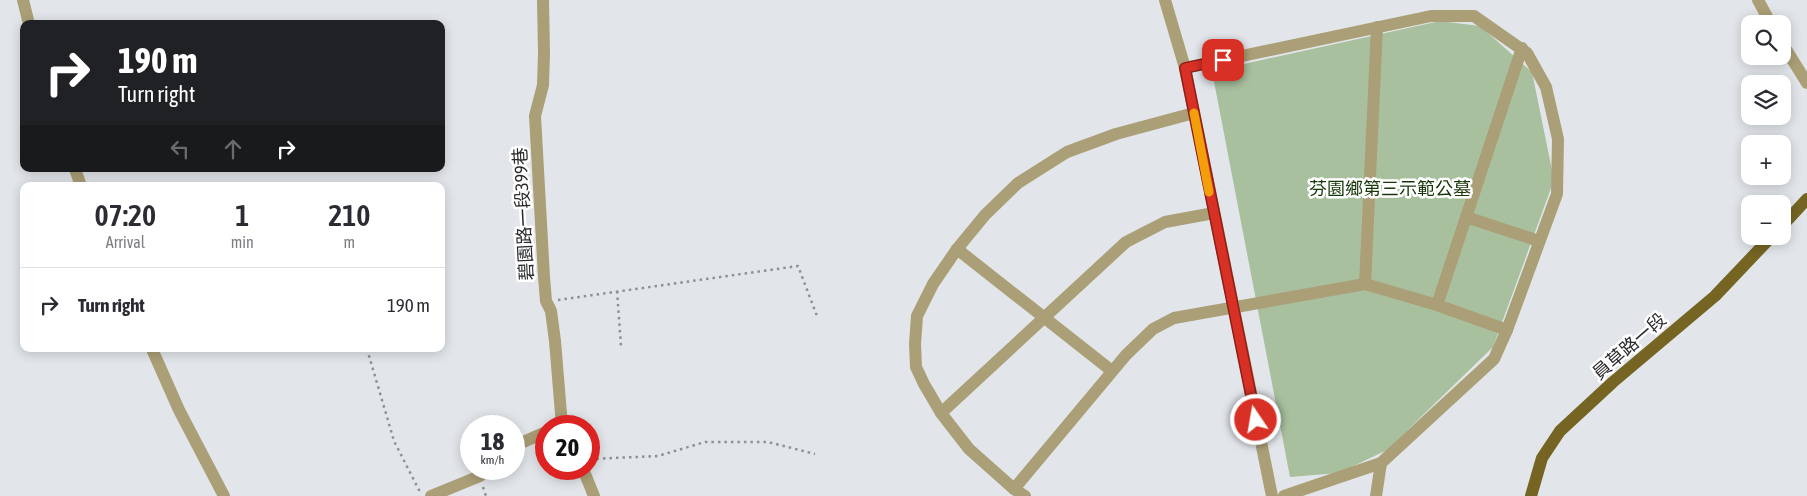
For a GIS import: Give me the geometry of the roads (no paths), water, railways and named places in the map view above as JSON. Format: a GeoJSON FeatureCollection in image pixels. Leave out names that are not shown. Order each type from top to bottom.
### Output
{"type":"FeatureCollection","features":[{"type":"Feature","properties":{"kind":"main road"},"geometry":{"type":"LineString","coordinates":[[1791,216],[1807,199]]}},
{"type":"Feature","properties":{"kind":"main road","name":"員草路一段"},"geometry":{"type":"LineString","coordinates":[[1531,496],[1542,458],[1560,431],[1613,382],[1715,296],[1763,245]]}},
{"type":"Feature","properties":{"kind":"street"},"geometry":{"type":"LineString","coordinates":[[23,0],[27,20]]}},
{"type":"Feature","properties":{"kind":"street","name":"碧園路一段399巷"},"geometry":{"type":"LineString","coordinates":[[543,0],[544,85],[535,116],[546,301],[551,311],[555,342],[560,415]]}},
{"type":"Feature","properties":{"kind":"street"},"geometry":{"type":"LineString","coordinates":[[1165,0],[1185,68],[1232,307],[1272,496]]}},
{"type":"Feature","properties":{"kind":"street"},"geometry":{"type":"LineString","coordinates":[[1758,0],[1766,15]]}},
{"type":"Feature","properties":{"kind":"street"},"geometry":{"type":"LineString","coordinates":[[1185,68],[1431,16],[1474,16],[1522,48],[1527,53],[1546,87],[1558,139],[1557,194],[1507,330],[1494,359],[1381,464],[1284,496]]}},
{"type":"Feature","properties":{"kind":"street"},"geometry":{"type":"LineString","coordinates":[[1365,284],[1377,27]]}},
{"type":"Feature","properties":{"kind":"street"},"geometry":{"type":"LineString","coordinates":[[1437,305],[1522,48]]}},
{"type":"Feature","properties":{"kind":"street"},"geometry":{"type":"LineString","coordinates":[[1791,57],[1807,83]]}},
{"type":"Feature","properties":{"kind":"street"},"geometry":{"type":"LineString","coordinates":[[1025,496],[1014,489],[969,449],[941,413],[916,366],[917,316],[933,284],[957,249],[985,215],[1018,183],[1066,152],[1116,134],[1194,113]]}},
{"type":"Feature","properties":{"kind":"street"},"geometry":{"type":"LineString","coordinates":[[941,413],[1126,242],[1165,222],[1214,213]]}},
{"type":"Feature","properties":{"kind":"street"},"geometry":{"type":"LineString","coordinates":[[1466,217],[1539,241]]}},
{"type":"Feature","properties":{"kind":"street"},"geometry":{"type":"LineString","coordinates":[[957,249],[1112,371]]}},
{"type":"Feature","properties":{"kind":"street"},"geometry":{"type":"LineString","coordinates":[[1014,489],[1112,371],[1153,329],[1174,318],[1365,284],[1437,305],[1507,330]]}},
{"type":"Feature","properties":{"kind":"street"},"geometry":{"type":"LineString","coordinates":[[153,352],[178,410],[224,496]]}},
{"type":"Feature","properties":{"kind":"street"},"geometry":{"type":"LineString","coordinates":[[1376,496],[1381,464]]}},
{"type":"Feature","properties":{"kind":"street"},"geometry":{"type":"LineString","coordinates":[[431,496],[470,480]]}},
{"type":"Feature","properties":{"kind":"street"},"geometry":{"type":"LineString","coordinates":[[587,480],[594,496]]}},
{"type":"Feature","properties":{"kind":"park label","name":"芬園鄉第三示範公墓"},"geometry":{"type":"Point","coordinates":[1390,188]}}]}
